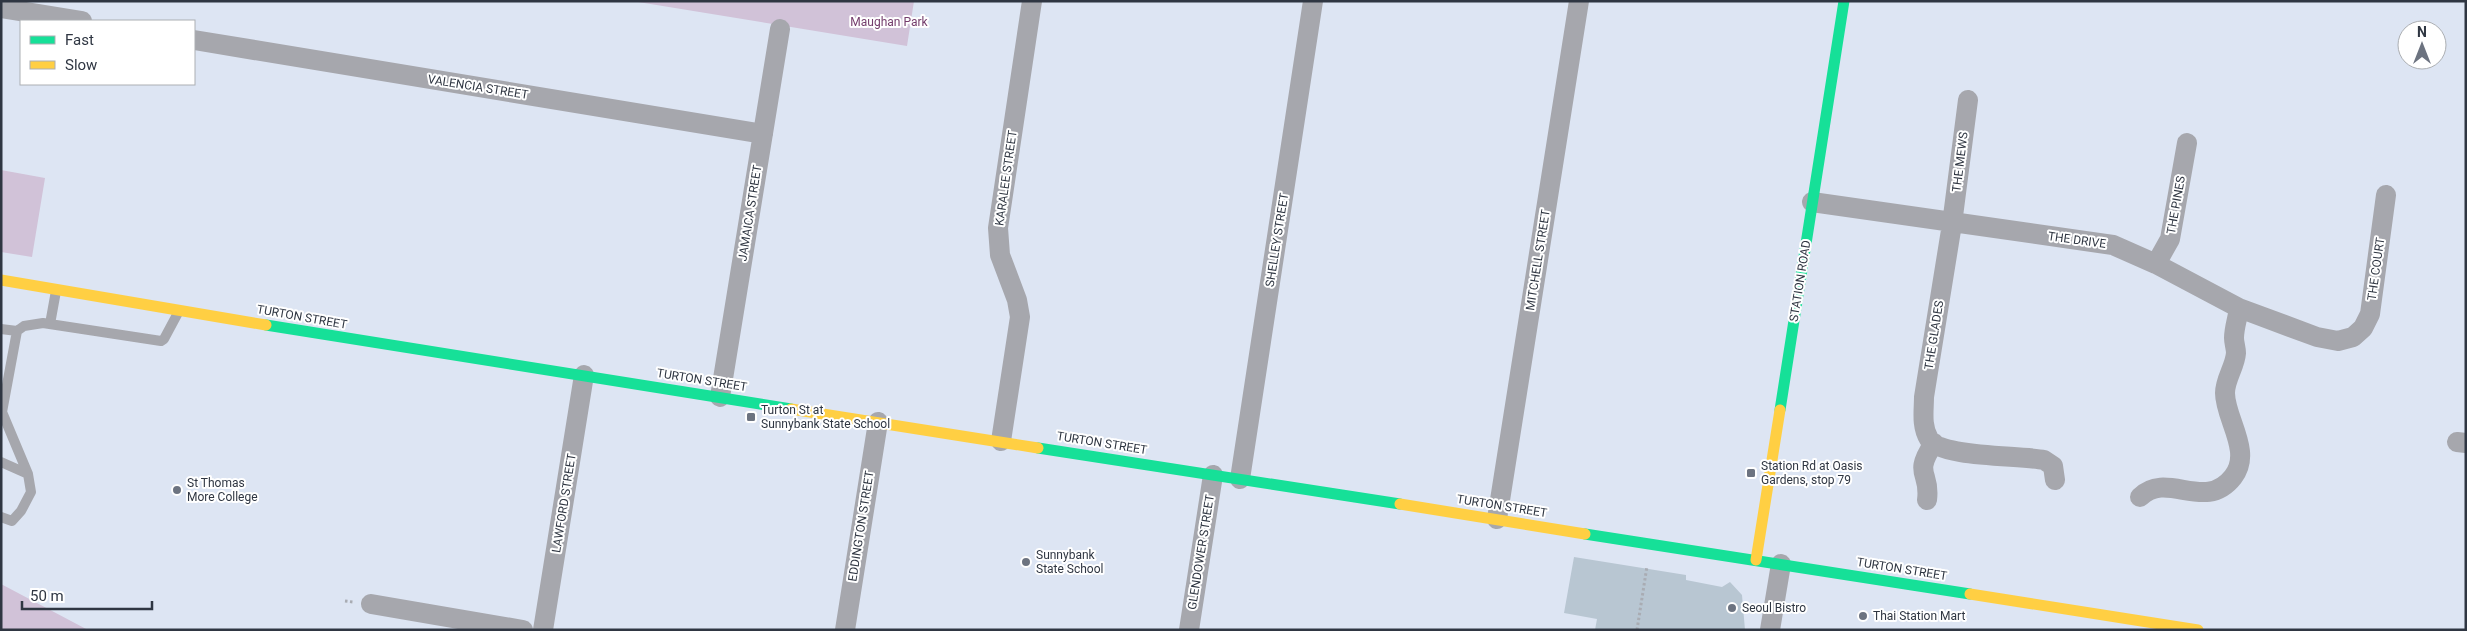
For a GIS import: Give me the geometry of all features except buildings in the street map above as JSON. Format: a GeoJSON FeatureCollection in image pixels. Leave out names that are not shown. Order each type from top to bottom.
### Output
{"type":"FeatureCollection","features":[{"type":"Feature","properties":{"kind":"street","name":"KARALEE STREET"},"geometry":{"type":"LineString","coordinates":[[1001,441],[1020,317],[1017,300],[1000,255],[998,228],[1032,1]]}},
{"type":"Feature","properties":{"kind":"street","name":"SHELLEY STREET"},"geometry":{"type":"LineString","coordinates":[[1240,479],[1313,1]]}},
{"type":"Feature","properties":{"kind":"street","name":"MITCHELL STREET"},"geometry":{"type":"LineString","coordinates":[[1497,519],[1578,1]]}},
{"type":"Feature","properties":{"kind":"street","name":"STATION ROAD"},"geometry":{"type":"LineString","coordinates":[[1756,560],[1844,1]]}},
{"type":"Feature","properties":{"kind":"street"},"geometry":{"type":"LineString","coordinates":[[1,8],[76,20]]}},
{"type":"Feature","properties":{"kind":"street","name":"JAMAICA STREET"},"geometry":{"type":"LineString","coordinates":[[720,397],[780,29]]}},
{"type":"Feature","properties":{"kind":"street","name":"VALENCIA STREET"},"geometry":{"type":"LineString","coordinates":[[195,40],[763,134]]}},
{"type":"Feature","properties":{"kind":"street","name":"THE MEWS"},"geometry":{"type":"LineString","coordinates":[[1952,224],[1968,100]]}},
{"type":"Feature","properties":{"kind":"street","name":"THE PINES"},"geometry":{"type":"LineString","coordinates":[[2156,264],[2170,239],[2187,143]]}},
{"type":"Feature","properties":{"kind":"street","name":"THE COURT"},"geometry":{"type":"LineString","coordinates":[[2353,337],[2363,328],[2370,314],[2386,195]]}},
{"type":"Feature","properties":{"kind":"street","name":"THE DRIVE"},"geometry":{"type":"LineString","coordinates":[[1812,202],[1952,224],[2113,245],[2156,264],[2239,308],[2317,337],[2338,341],[2353,337]]}},
{"type":"Feature","properties":{"kind":"street","name":"THE GLADES"},"geometry":{"type":"LineString","coordinates":[[1934,443],[1929,439],[1923,420],[1924,397],[1952,224]]}},
{"type":"Feature","properties":{"kind":"street","name":"TURTON STREET"},"geometry":{"type":"LineString","coordinates":[[1,280],[720,397],[1756,560],[2168,627],[2198,630]]}},
{"type":"Feature","properties":{"kind":"street"},"geometry":{"type":"LineString","coordinates":[[2140,497],[2147,490],[2160,487],[2202,494],[2224,488],[2237,473],[2240,449],[2236,431],[2227,411],[2225,392],[2236,352],[2234,337],[2239,308]]}},
{"type":"Feature","properties":{"kind":"street","name":"LAWFORD STREET"},"geometry":{"type":"LineString","coordinates":[[543,630],[584,375]]}},
{"type":"Feature","properties":{"kind":"street","name":"EDDINGTON STREET"},"geometry":{"type":"LineString","coordinates":[[845,630],[878,422]]}},
{"type":"Feature","properties":{"kind":"street"},"geometry":{"type":"LineString","coordinates":[[1927,500],[1929,488],[1921,470],[1925,456],[1934,443],[1940,448],[1960,453],[2044,460],[2054,466],[2055,480]]}},
{"type":"Feature","properties":{"kind":"street","name":"GLENDOWER STREET"},"geometry":{"type":"LineString","coordinates":[[1189,630],[1213,475]]}},
{"type":"Feature","properties":{"kind":"street"},"geometry":{"type":"LineString","coordinates":[[1770,630],[1781,564]]}},
{"type":"Feature","properties":{"kind":"street"},"geometry":{"type":"LineString","coordinates":[[371,604],[524,630]]}},
{"type":"Feature","properties":{"kind":"lane"},"geometry":{"type":"LineString","coordinates":[[50,324],[56,289]]}},
{"type":"Feature","properties":{"kind":"lane"},"geometry":{"type":"LineString","coordinates":[[1,517],[12,521],[21,511],[31,492],[28,474],[2,412],[4,381],[17,331],[24,326],[50,324],[161,341],[164,339],[179,310]]}},
{"type":"Feature","properties":{"kind":"lane"},"geometry":{"type":"LineString","coordinates":[[1,329],[17,331]]}},
{"type":"Feature","properties":{"kind":"lane"},"geometry":{"type":"LineString","coordinates":[[1,462],[28,474]]}},
{"type":"Feature","properties":{"kind":"path"},"geometry":{"type":"LineString","coordinates":[[1637,630],[1647,566]]}},
{"type":"Feature","properties":{"kind":"green space","name":"Maughan Park"},"geometry":{"type":"Polygon","coordinates":[[[632,1],[914,1],[907,46],[632,1]]]}},
{"type":"Feature","properties":{"kind":"green space"},"geometry":{"type":"Polygon","coordinates":[[[1,170],[45,178],[32,257],[1,252],[1,170]]]}},
{"type":"Feature","properties":{"kind":"green space"},"geometry":{"type":"Polygon","coordinates":[[[1,584],[88,630],[1,630],[1,584]]]}},
{"type":"Feature","properties":{"kind":"traffic: fast"},"geometry":{"type":"LineString","coordinates":[[1780,410],[1844,1]]}},
{"type":"Feature","properties":{"kind":"traffic: fast"},"geometry":{"type":"LineString","coordinates":[[266,325],[791,409]]}},
{"type":"Feature","properties":{"kind":"traffic: fast"},"geometry":{"type":"LineString","coordinates":[[1038,448],[1400,504]]}},
{"type":"Feature","properties":{"kind":"traffic: fast"},"geometry":{"type":"LineString","coordinates":[[1585,534],[1970,594]]}},
{"type":"Feature","properties":{"kind":"traffic: slow"},"geometry":{"type":"LineString","coordinates":[[1,280],[266,325]]}},
{"type":"Feature","properties":{"kind":"traffic: slow"},"geometry":{"type":"LineString","coordinates":[[791,409],[1038,448]]}},
{"type":"Feature","properties":{"kind":"traffic: slow"},"geometry":{"type":"LineString","coordinates":[[1756,560],[1780,410]]}},
{"type":"Feature","properties":{"kind":"traffic: slow"},"geometry":{"type":"LineString","coordinates":[[1400,504],[1585,534]]}},
{"type":"Feature","properties":{"kind":"traffic: slow"},"geometry":{"type":"LineString","coordinates":[[1970,594],[2198,630]]}},
{"type":"Feature","properties":{"kind":"place","name":"Turton St at Sunnybank State School"},"geometry":{"type":"Point","coordinates":[751,417]}},
{"type":"Feature","properties":{"kind":"place","name":"Station Rd at Oasis Gardens, stop 79"},"geometry":{"type":"Point","coordinates":[1751,473]}},
{"type":"Feature","properties":{"kind":"place","name":"St Thomas More College"},"geometry":{"type":"Point","coordinates":[177,490]}},
{"type":"Feature","properties":{"kind":"place","name":"Sunnybank State School"},"geometry":{"type":"Point","coordinates":[1026,562]}},
{"type":"Feature","properties":{"kind":"place","name":"Seoul Bistro"},"geometry":{"type":"Point","coordinates":[1732,608]}},
{"type":"Feature","properties":{"kind":"place","name":"Thai Station Mart"},"geometry":{"type":"Point","coordinates":[1863,616]}}]}
